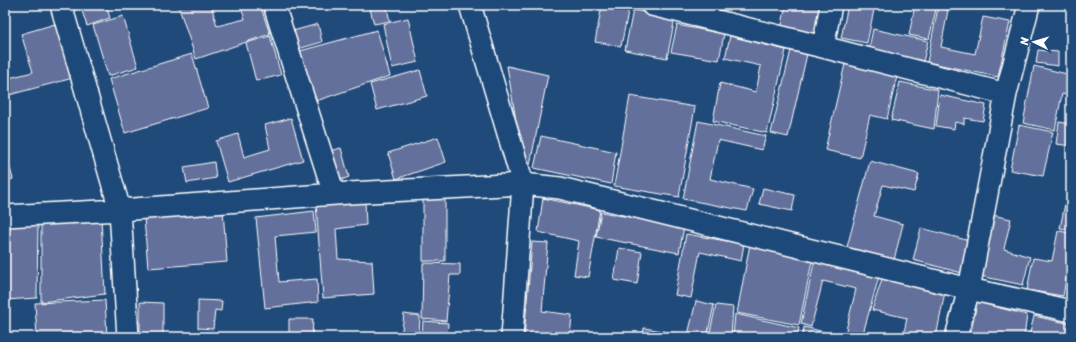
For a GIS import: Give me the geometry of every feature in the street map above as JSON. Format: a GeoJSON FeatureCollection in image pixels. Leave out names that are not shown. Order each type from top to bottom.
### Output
{"type":"FeatureCollection","features":[{"type":"Feature","properties":{"kind":"street"},"geometry":{"type":"LineString","coordinates":[[61,5],[120,210],[128,337]]}},
{"type":"Feature","properties":{"kind":"street"},"geometry":{"type":"LineString","coordinates":[[274,5],[334,194]]}},
{"type":"Feature","properties":{"kind":"street"},"geometry":{"type":"LineString","coordinates":[[470,5],[523,184],[512,337]]}},
{"type":"Feature","properties":{"kind":"street"},"geometry":{"type":"LineString","coordinates":[[652,5],[1006,94]]}},
{"type":"Feature","properties":{"kind":"street"},"geometry":{"type":"LineString","coordinates":[[823,47],[831,5]]}},
{"type":"Feature","properties":{"kind":"street"},"geometry":{"type":"LineString","coordinates":[[956,337],[969,289],[1006,94],[1029,5]]}},
{"type":"Feature","properties":{"kind":"street"},"geometry":{"type":"LineString","coordinates":[[5,216],[120,210],[334,194],[523,184],[560,188],[969,289],[1071,311]]}},
{"type":"Feature","properties":{"kind":"building"},"geometry":{"type":"Polygon","coordinates":[[[80,5],[106,5],[110,18],[87,26],[80,5]]]}},
{"type":"Feature","properties":{"kind":"building"},"geometry":{"type":"Polygon","coordinates":[[[178,5],[211,5],[217,26],[245,19],[240,5],[260,5],[270,34],[196,59],[178,5]]]}},
{"type":"Feature","properties":{"kind":"building"},"geometry":{"type":"Polygon","coordinates":[[[369,5],[386,5],[390,21],[374,24],[369,5]]]}},
{"type":"Feature","properties":{"kind":"building"},"geometry":{"type":"Polygon","coordinates":[[[602,5],[614,5],[629,8],[621,46],[595,42],[602,5]]]}},
{"type":"Feature","properties":{"kind":"building"},"geometry":{"type":"Polygon","coordinates":[[[786,5],[825,5],[819,35],[781,29],[786,5]]]}},
{"type":"Feature","properties":{"kind":"building"},"geometry":{"type":"Polygon","coordinates":[[[848,5],[875,5],[867,43],[841,38],[848,5]]]}},
{"type":"Feature","properties":{"kind":"building"},"geometry":{"type":"Polygon","coordinates":[[[915,5],[937,5],[929,39],[909,35],[915,5]]]}},
{"type":"Feature","properties":{"kind":"building"},"geometry":{"type":"Polygon","coordinates":[[[938,8],[948,10],[941,47],[975,54],[983,17],[1010,22],[998,77],[927,62],[938,8]]]}},
{"type":"Feature","properties":{"kind":"building"},"geometry":{"type":"Polygon","coordinates":[[[633,10],[675,18],[667,58],[625,50],[633,10]]]}},
{"type":"Feature","properties":{"kind":"building"},"geometry":{"type":"Polygon","coordinates":[[[123,16],[138,67],[108,76],[93,25],[123,16]]]}},
{"type":"Feature","properties":{"kind":"building"},"geometry":{"type":"Polygon","coordinates":[[[408,18],[418,62],[392,68],[383,24],[408,18]]]}},
{"type":"Feature","properties":{"kind":"building"},"geometry":{"type":"Polygon","coordinates":[[[55,24],[73,78],[5,96],[5,79],[33,72],[21,34],[55,24]]]}},
{"type":"Feature","properties":{"kind":"building"},"geometry":{"type":"Polygon","coordinates":[[[318,24],[322,42],[298,49],[293,31],[318,24]]]}},
{"type":"Feature","properties":{"kind":"building"},"geometry":{"type":"Polygon","coordinates":[[[677,25],[724,34],[719,60],[671,52],[677,25]]]}},
{"type":"Feature","properties":{"kind":"building"},"geometry":{"type":"Polygon","coordinates":[[[873,29],[928,41],[923,62],[869,49],[873,29]]]}},
{"type":"Feature","properties":{"kind":"building"},"geometry":{"type":"Polygon","coordinates":[[[377,30],[390,76],[313,102],[300,51],[377,30]]]}},
{"type":"Feature","properties":{"kind":"building"},"geometry":{"type":"Polygon","coordinates":[[[270,36],[281,75],[256,81],[246,43],[270,36]]]}},
{"type":"Feature","properties":{"kind":"building"},"geometry":{"type":"Polygon","coordinates":[[[730,36],[786,50],[767,133],[713,121],[720,83],[756,92],[761,66],[725,58],[730,36]]]}},
{"type":"Feature","properties":{"kind":"building"},"geometry":{"type":"Polygon","coordinates":[[[791,50],[807,54],[788,137],[771,133],[791,50]]]}},
{"type":"Feature","properties":{"kind":"building"},"geometry":{"type":"Polygon","coordinates":[[[1038,50],[1058,52],[1058,66],[1036,63],[1038,50]]]}},
{"type":"Feature","properties":{"kind":"building"},"geometry":{"type":"Polygon","coordinates":[[[192,54],[208,108],[125,133],[109,79],[192,54]]]}},
{"type":"Feature","properties":{"kind":"building"},"geometry":{"type":"Polygon","coordinates":[[[845,64],[897,76],[887,119],[870,115],[860,158],[825,150],[845,64]]]}},
{"type":"Feature","properties":{"kind":"building"},"geometry":{"type":"Polygon","coordinates":[[[507,66],[548,75],[530,165],[517,161],[518,133],[507,66]]]}},
{"type":"Feature","properties":{"kind":"building"},"geometry":{"type":"Polygon","coordinates":[[[1034,66],[1071,75],[1071,96],[1062,94],[1055,130],[1023,123],[1034,66]]]}},
{"type":"Feature","properties":{"kind":"building"},"geometry":{"type":"Polygon","coordinates":[[[420,70],[427,96],[377,110],[370,84],[420,70]]]}},
{"type":"Feature","properties":{"kind":"building"},"geometry":{"type":"Polygon","coordinates":[[[900,82],[938,90],[934,129],[891,120],[900,82]]]}},
{"type":"Feature","properties":{"kind":"building"},"geometry":{"type":"Polygon","coordinates":[[[940,95],[986,105],[983,121],[964,118],[964,124],[955,122],[954,129],[936,126],[940,95]]]}},
{"type":"Feature","properties":{"kind":"building"},"geometry":{"type":"Polygon","coordinates":[[[630,96],[695,107],[679,197],[614,186],[630,96]]]}},
{"type":"Feature","properties":{"kind":"building"},"geometry":{"type":"Polygon","coordinates":[[[291,118],[303,160],[228,182],[216,141],[238,134],[244,157],[270,149],[265,125],[291,118]]]}},
{"type":"Feature","properties":{"kind":"building"},"geometry":{"type":"Polygon","coordinates":[[[698,121],[766,136],[762,150],[718,140],[710,179],[753,189],[747,211],[683,199],[698,121]]]}},
{"type":"Feature","properties":{"kind":"building"},"geometry":{"type":"Polygon","coordinates":[[[1059,122],[1071,124],[1071,146],[1056,144],[1059,122]]]}},
{"type":"Feature","properties":{"kind":"building"},"geometry":{"type":"Polygon","coordinates":[[[1019,125],[1053,132],[1043,176],[1010,170],[1019,125]]]}},
{"type":"Feature","properties":{"kind":"building"},"geometry":{"type":"Polygon","coordinates":[[[541,136],[616,152],[611,184],[534,168],[541,136]]]}},
{"type":"Feature","properties":{"kind":"building"},"geometry":{"type":"Polygon","coordinates":[[[438,137],[446,162],[396,179],[388,153],[438,137]]]}},
{"type":"Feature","properties":{"kind":"building"},"geometry":{"type":"Polygon","coordinates":[[[341,148],[349,177],[338,181],[329,151],[341,148]]]}},
{"type":"Feature","properties":{"kind":"building"},"geometry":{"type":"Polygon","coordinates":[[[5,150],[13,179],[5,182],[5,150]]]}},
{"type":"Feature","properties":{"kind":"building"},"geometry":{"type":"Polygon","coordinates":[[[870,161],[919,174],[914,192],[883,185],[874,216],[903,224],[894,260],[847,247],[870,161]]]}},
{"type":"Feature","properties":{"kind":"building"},"geometry":{"type":"Polygon","coordinates":[[[214,162],[216,178],[187,183],[184,167],[214,162]]]}},
{"type":"Feature","properties":{"kind":"building"},"geometry":{"type":"Polygon","coordinates":[[[763,188],[795,195],[792,211],[759,204],[763,188]]]}},
{"type":"Feature","properties":{"kind":"building"},"geometry":{"type":"Polygon","coordinates":[[[1068,189],[1071,190],[1071,230],[1060,228],[1068,189]]]}},
{"type":"Feature","properties":{"kind":"building"},"geometry":{"type":"Polygon","coordinates":[[[423,198],[445,198],[445,261],[423,261],[423,198]]]}},
{"type":"Feature","properties":{"kind":"building"},"geometry":{"type":"Polygon","coordinates":[[[543,198],[600,210],[588,277],[574,275],[579,241],[538,232],[543,198]]]}},
{"type":"Feature","properties":{"kind":"building"},"geometry":{"type":"Polygon","coordinates":[[[365,201],[366,225],[336,229],[338,259],[372,261],[374,294],[323,298],[316,204],[365,201]]]}},
{"type":"Feature","properties":{"kind":"building"},"geometry":{"type":"Polygon","coordinates":[[[223,211],[227,262],[148,268],[144,218],[223,211]]]}},
{"type":"Feature","properties":{"kind":"building"},"geometry":{"type":"Polygon","coordinates":[[[314,211],[316,232],[275,236],[279,282],[317,279],[318,302],[265,308],[256,218],[314,211]]]}},
{"type":"Feature","properties":{"kind":"building"},"geometry":{"type":"Polygon","coordinates":[[[601,212],[684,227],[679,253],[596,237],[601,212]]]}},
{"type":"Feature","properties":{"kind":"building"},"geometry":{"type":"Polygon","coordinates":[[[992,215],[1011,219],[1004,249],[1030,257],[1023,285],[980,276],[992,215]]]}},
{"type":"Feature","properties":{"kind":"building"},"geometry":{"type":"Polygon","coordinates":[[[101,218],[105,294],[41,302],[41,220],[101,218]]]}},
{"type":"Feature","properties":{"kind":"building"},"geometry":{"type":"Polygon","coordinates":[[[5,222],[38,223],[37,298],[5,300],[5,222]]]}},
{"type":"Feature","properties":{"kind":"building"},"geometry":{"type":"Polygon","coordinates":[[[921,228],[970,241],[962,273],[913,260],[921,228]]]}},
{"type":"Feature","properties":{"kind":"building"},"geometry":{"type":"Polygon","coordinates":[[[1058,231],[1071,233],[1071,252],[1063,296],[1027,290],[1033,258],[1052,261],[1058,231]]]}},
{"type":"Feature","properties":{"kind":"building"},"geometry":{"type":"Polygon","coordinates":[[[686,234],[744,244],[741,261],[700,252],[691,298],[675,295],[686,234]]]}},
{"type":"Feature","properties":{"kind":"building"},"geometry":{"type":"Polygon","coordinates":[[[532,242],[548,243],[542,311],[572,315],[570,337],[524,337],[532,242]]]}},
{"type":"Feature","properties":{"kind":"building"},"geometry":{"type":"Polygon","coordinates":[[[750,244],[813,256],[799,325],[737,313],[750,244]]]}},
{"type":"Feature","properties":{"kind":"building"},"geometry":{"type":"Polygon","coordinates":[[[619,248],[642,252],[637,284],[614,280],[619,248]]]}},
{"type":"Feature","properties":{"kind":"building"},"geometry":{"type":"Polygon","coordinates":[[[815,258],[880,273],[862,337],[845,334],[856,289],[823,281],[811,327],[801,324],[815,258]]]}},
{"type":"Feature","properties":{"kind":"building"},"geometry":{"type":"Polygon","coordinates":[[[423,263],[460,264],[460,275],[450,275],[446,321],[422,319],[423,263]]]}},
{"type":"Feature","properties":{"kind":"building"},"geometry":{"type":"Polygon","coordinates":[[[1071,276],[1071,298],[1066,297],[1071,276]]]}},
{"type":"Feature","properties":{"kind":"building"},"geometry":{"type":"Polygon","coordinates":[[[882,279],[945,292],[936,337],[903,337],[907,318],[872,310],[882,279]]]}},
{"type":"Feature","properties":{"kind":"building"},"geometry":{"type":"Polygon","coordinates":[[[105,300],[107,337],[37,337],[35,303],[105,300]]]}},
{"type":"Feature","properties":{"kind":"building"},"geometry":{"type":"Polygon","coordinates":[[[198,300],[222,301],[221,311],[215,310],[213,329],[198,328],[198,300]]]}},
{"type":"Feature","properties":{"kind":"building"},"geometry":{"type":"Polygon","coordinates":[[[696,301],[714,305],[707,337],[643,337],[644,328],[688,335],[696,301]]]}},
{"type":"Feature","properties":{"kind":"building"},"geometry":{"type":"Polygon","coordinates":[[[140,302],[163,303],[163,337],[140,337],[140,302]]]}},
{"type":"Feature","properties":{"kind":"building"},"geometry":{"type":"Polygon","coordinates":[[[977,302],[1027,315],[1024,337],[970,337],[977,302]]]}},
{"type":"Feature","properties":{"kind":"building"},"geometry":{"type":"Polygon","coordinates":[[[716,305],[733,307],[731,337],[709,337],[716,305]]]}},
{"type":"Feature","properties":{"kind":"building"},"geometry":{"type":"Polygon","coordinates":[[[404,314],[420,316],[419,337],[401,337],[404,314]]]}},
{"type":"Feature","properties":{"kind":"building"},"geometry":{"type":"Polygon","coordinates":[[[735,314],[799,328],[797,337],[733,337],[735,314]]]}},
{"type":"Feature","properties":{"kind":"building"},"geometry":{"type":"Polygon","coordinates":[[[1034,316],[1071,324],[1071,337],[1029,337],[1034,316]]]}},
{"type":"Feature","properties":{"kind":"building"},"geometry":{"type":"Polygon","coordinates":[[[289,319],[313,319],[312,337],[289,337],[289,319]]]}},
{"type":"Feature","properties":{"kind":"building"},"geometry":{"type":"Polygon","coordinates":[[[423,321],[448,323],[447,337],[422,337],[423,321]]]}},
{"type":"Feature","properties":{"kind":"building"},"geometry":{"type":"Polygon","coordinates":[[[804,327],[845,337],[802,337],[804,327]]]}}]}
